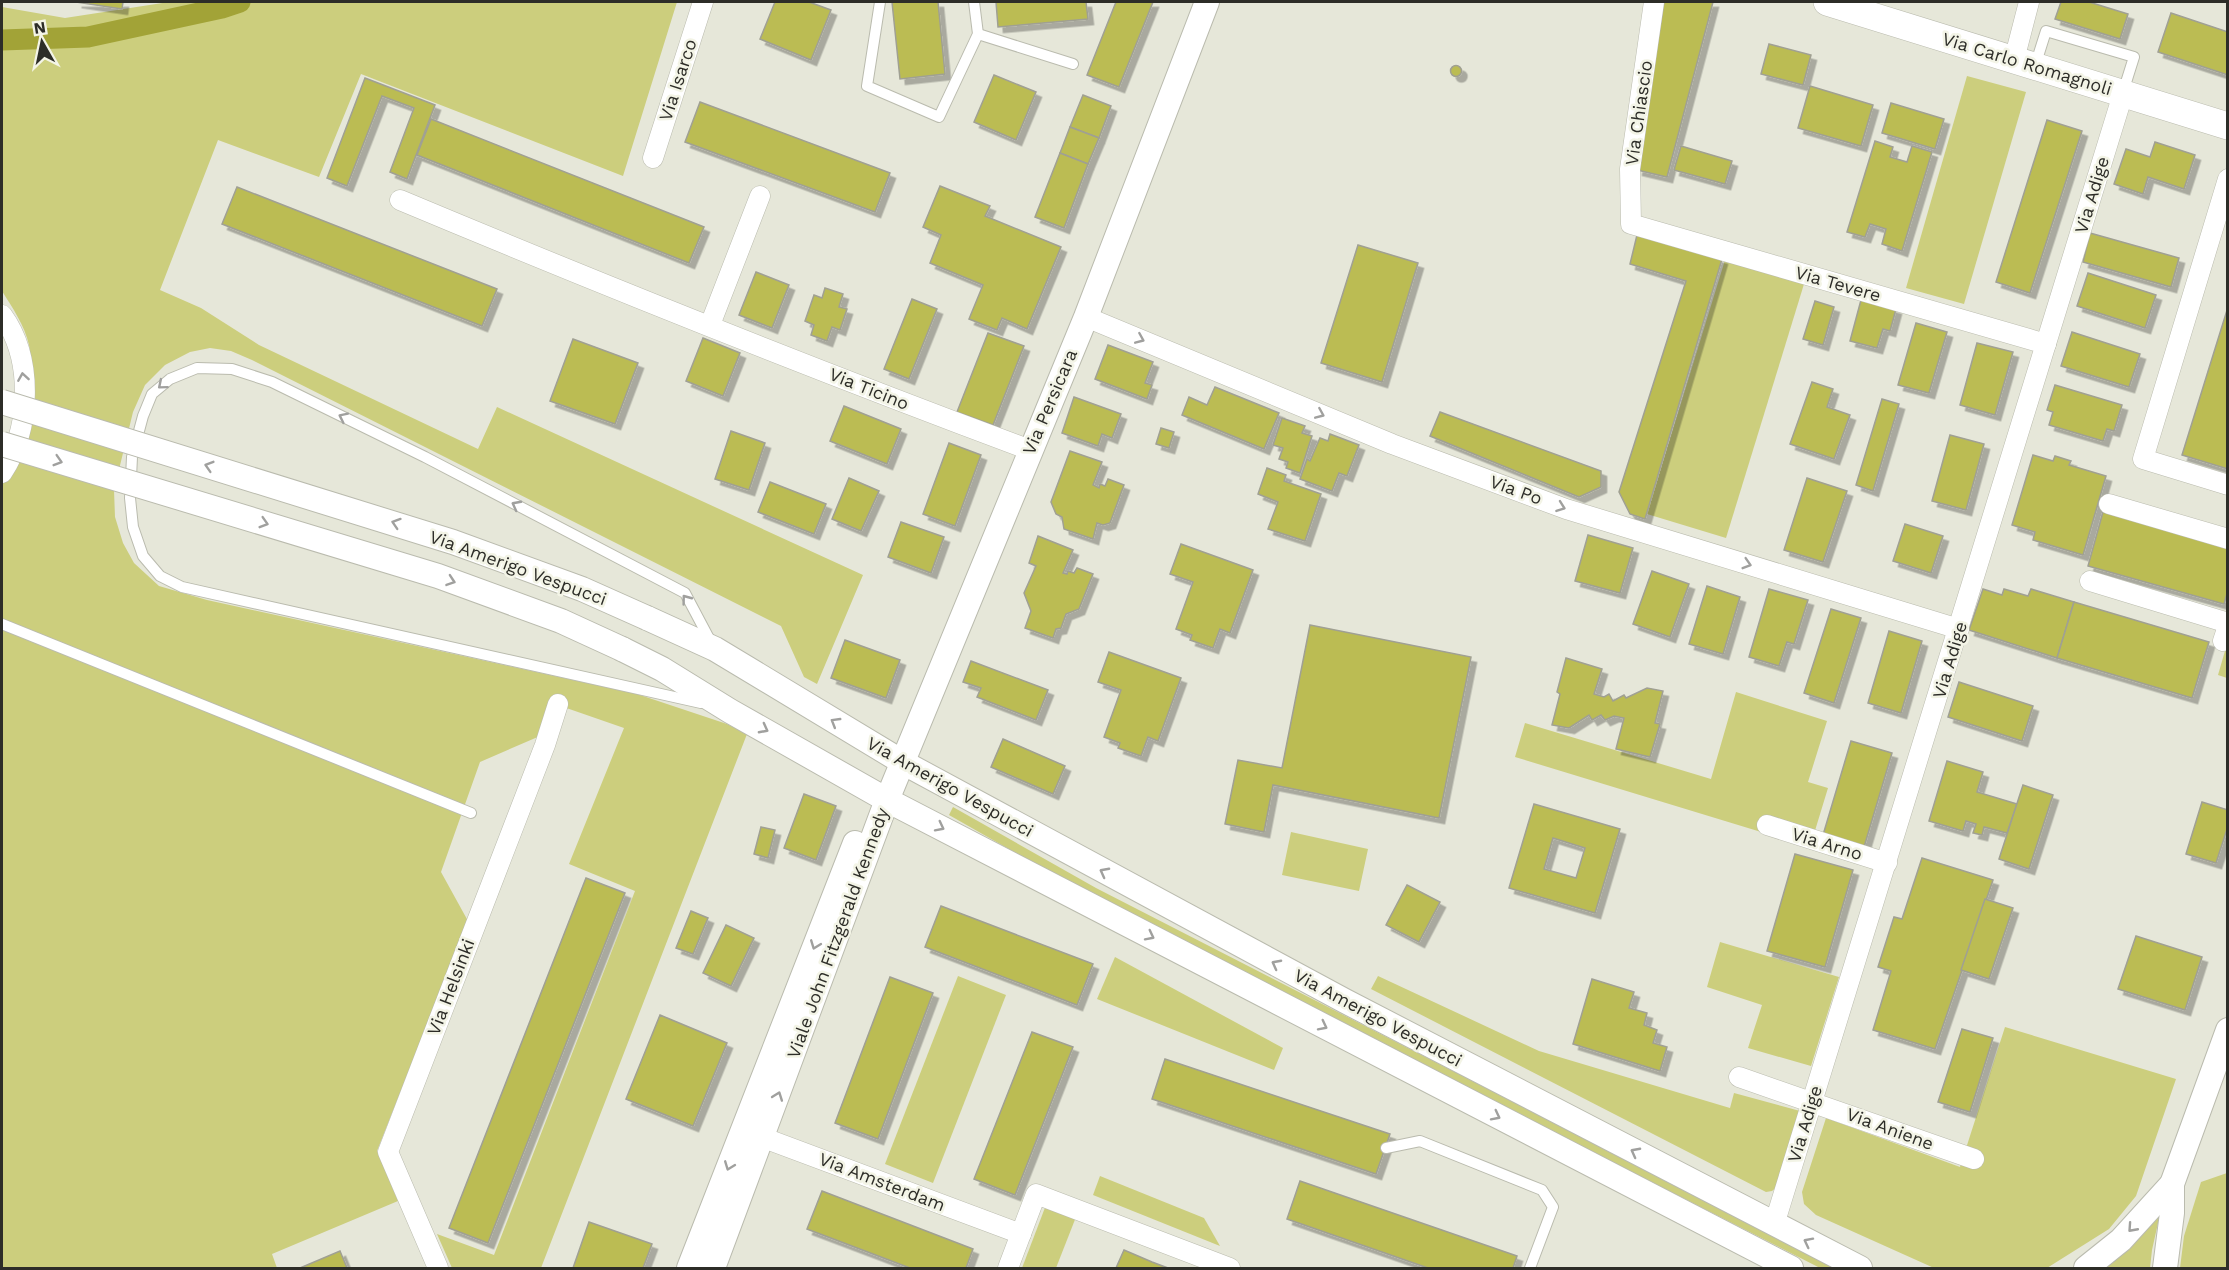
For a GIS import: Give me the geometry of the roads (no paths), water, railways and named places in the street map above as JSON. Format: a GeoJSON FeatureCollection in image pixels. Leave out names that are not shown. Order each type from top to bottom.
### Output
{"type":"FeatureCollection","features":[{"type":"Feature","properties":{"kind":"main road","name":"Via Carlo Romagnoli"},"geometry":{"type":"LineString","coordinates":[[1827,2],[2228,126]]}},
{"type":"Feature","properties":{"kind":"street","name":"Via Isarco"},"geometry":{"type":"LineString","coordinates":[[653,158],[703,2]]}},
{"type":"Feature","properties":{"kind":"street","name":"Via Persicara"},"geometry":{"type":"LineString","coordinates":[[888,800],[1086,316],[1207,2]]}},
{"type":"Feature","properties":{"kind":"street","name":"Via Chiascio"},"geometry":{"type":"LineString","coordinates":[[1631,224],[1630,169],[1654,2]]}},
{"type":"Feature","properties":{"kind":"street"},"geometry":{"type":"LineString","coordinates":[[2025,63],[2030,2]]}},
{"type":"Feature","properties":{"kind":"street","name":"Via Adige"},"geometry":{"type":"LineString","coordinates":[[1774,1225],[2123,94]]}},
{"type":"Feature","properties":{"kind":"street"},"geometry":{"type":"LineString","coordinates":[[2228,179],[2143,459],[2228,485]]}},
{"type":"Feature","properties":{"kind":"street"},"geometry":{"type":"LineString","coordinates":[[710,325],[760,196]]}},
{"type":"Feature","properties":{"kind":"street","name":"Via Ticino"},"geometry":{"type":"LineString","coordinates":[[400,200],[922,410],[1030,450]]}},
{"type":"Feature","properties":{"kind":"street","name":"Via Tevere"},"geometry":{"type":"LineString","coordinates":[[1631,224],[2046,344]]}},
{"type":"Feature","properties":{"kind":"street"},"geometry":{"type":"LineString","coordinates":[[2,315],[9,325],[19,353],[25,387],[23,425],[10,460],[2,473]]}},
{"type":"Feature","properties":{"kind":"street","name":"Via Po"},"geometry":{"type":"LineString","coordinates":[[1086,316],[1392,444],[1566,509],[1959,629]]}},
{"type":"Feature","properties":{"kind":"street","name":"Via Amerigo Vespucci"},"geometry":{"type":"LineString","coordinates":[[2,402],[432,535],[582,589],[715,649],[904,763],[1345,1001],[1860,1269]]}},
{"type":"Feature","properties":{"kind":"street","name":"Via Amerigo Vespucci"},"geometry":{"type":"LineString","coordinates":[[2,444],[438,576],[561,621],[622,649],[662,669],[730,711],[888,800],[1791,1269]]}},
{"type":"Feature","properties":{"kind":"street"},"geometry":{"type":"LineString","coordinates":[[2109,504],[2228,539]]}},
{"type":"Feature","properties":{"kind":"street"},"geometry":{"type":"LineString","coordinates":[[2090,581],[2226,630]]}},
{"type":"Feature","properties":{"kind":"street","name":"Via Helsinki"},"geometry":{"type":"LineString","coordinates":[[438,1269],[388,1152],[541,755],[558,704]]}},
{"type":"Feature","properties":{"kind":"street","name":"Viale John Fitzgerald Kennedy"},"geometry":{"type":"LineString","coordinates":[[689,1269],[753,1133],[888,800]]}},
{"type":"Feature","properties":{"kind":"street","name":"Via Arno"},"geometry":{"type":"LineString","coordinates":[[1767,825],[1887,863]]}},
{"type":"Feature","properties":{"kind":"street"},"geometry":{"type":"LineString","coordinates":[[2165,1269],[2172,1213],[2172,1184],[2228,1030]]}},
{"type":"Feature","properties":{"kind":"street","name":"Via Aniene"},"geometry":{"type":"LineString","coordinates":[[1739,1077],[1974,1159]]}},
{"type":"Feature","properties":{"kind":"street","name":"Viale John Fitzgerald Kennedy"},"geometry":{"type":"LineString","coordinates":[[713,1269],[753,1133]]}},
{"type":"Feature","properties":{"kind":"street","name":"Via Amsterdam"},"geometry":{"type":"LineString","coordinates":[[753,1133],[1021,1234]]}},
{"type":"Feature","properties":{"kind":"street"},"geometry":{"type":"LineString","coordinates":[[2086,1269],[2121,1240],[2172,1184]]}},
{"type":"Feature","properties":{"kind":"street"},"geometry":{"type":"LineString","coordinates":[[1008,1269],[1036,1194],[1230,1269]]}},
{"type":"Feature","properties":{"kind":"lane"},"geometry":{"type":"LineString","coordinates":[[880,2],[867,86],[939,117],[978,34],[974,2]]}},
{"type":"Feature","properties":{"kind":"lane"},"geometry":{"type":"LineString","coordinates":[[2025,63],[2046,31],[2134,57],[2123,94]]}},
{"type":"Feature","properties":{"kind":"lane"},"geometry":{"type":"LineString","coordinates":[[978,34],[1072,64]]}},
{"type":"Feature","properties":{"kind":"lane"},"geometry":{"type":"LineString","coordinates":[[715,649],[685,593],[425,457],[272,382],[232,369],[197,368],[170,379],[152,394],[143,416],[132,457],[130,498],[133,527],[143,556],[160,576],[182,587],[675,696],[730,711]]}},
{"type":"Feature","properties":{"kind":"lane"},"geometry":{"type":"LineString","coordinates":[[2,624],[471,813]]}},
{"type":"Feature","properties":{"kind":"lane"},"geometry":{"type":"LineString","coordinates":[[1386,1148],[1420,1141],[1542,1190],[1553,1208],[1530,1269]]}},
{"type":"Feature","properties":{"kind":"waterway"},"geometry":{"type":"LineString","coordinates":[[2,40],[88,37],[222,8],[240,2]]}}]}
